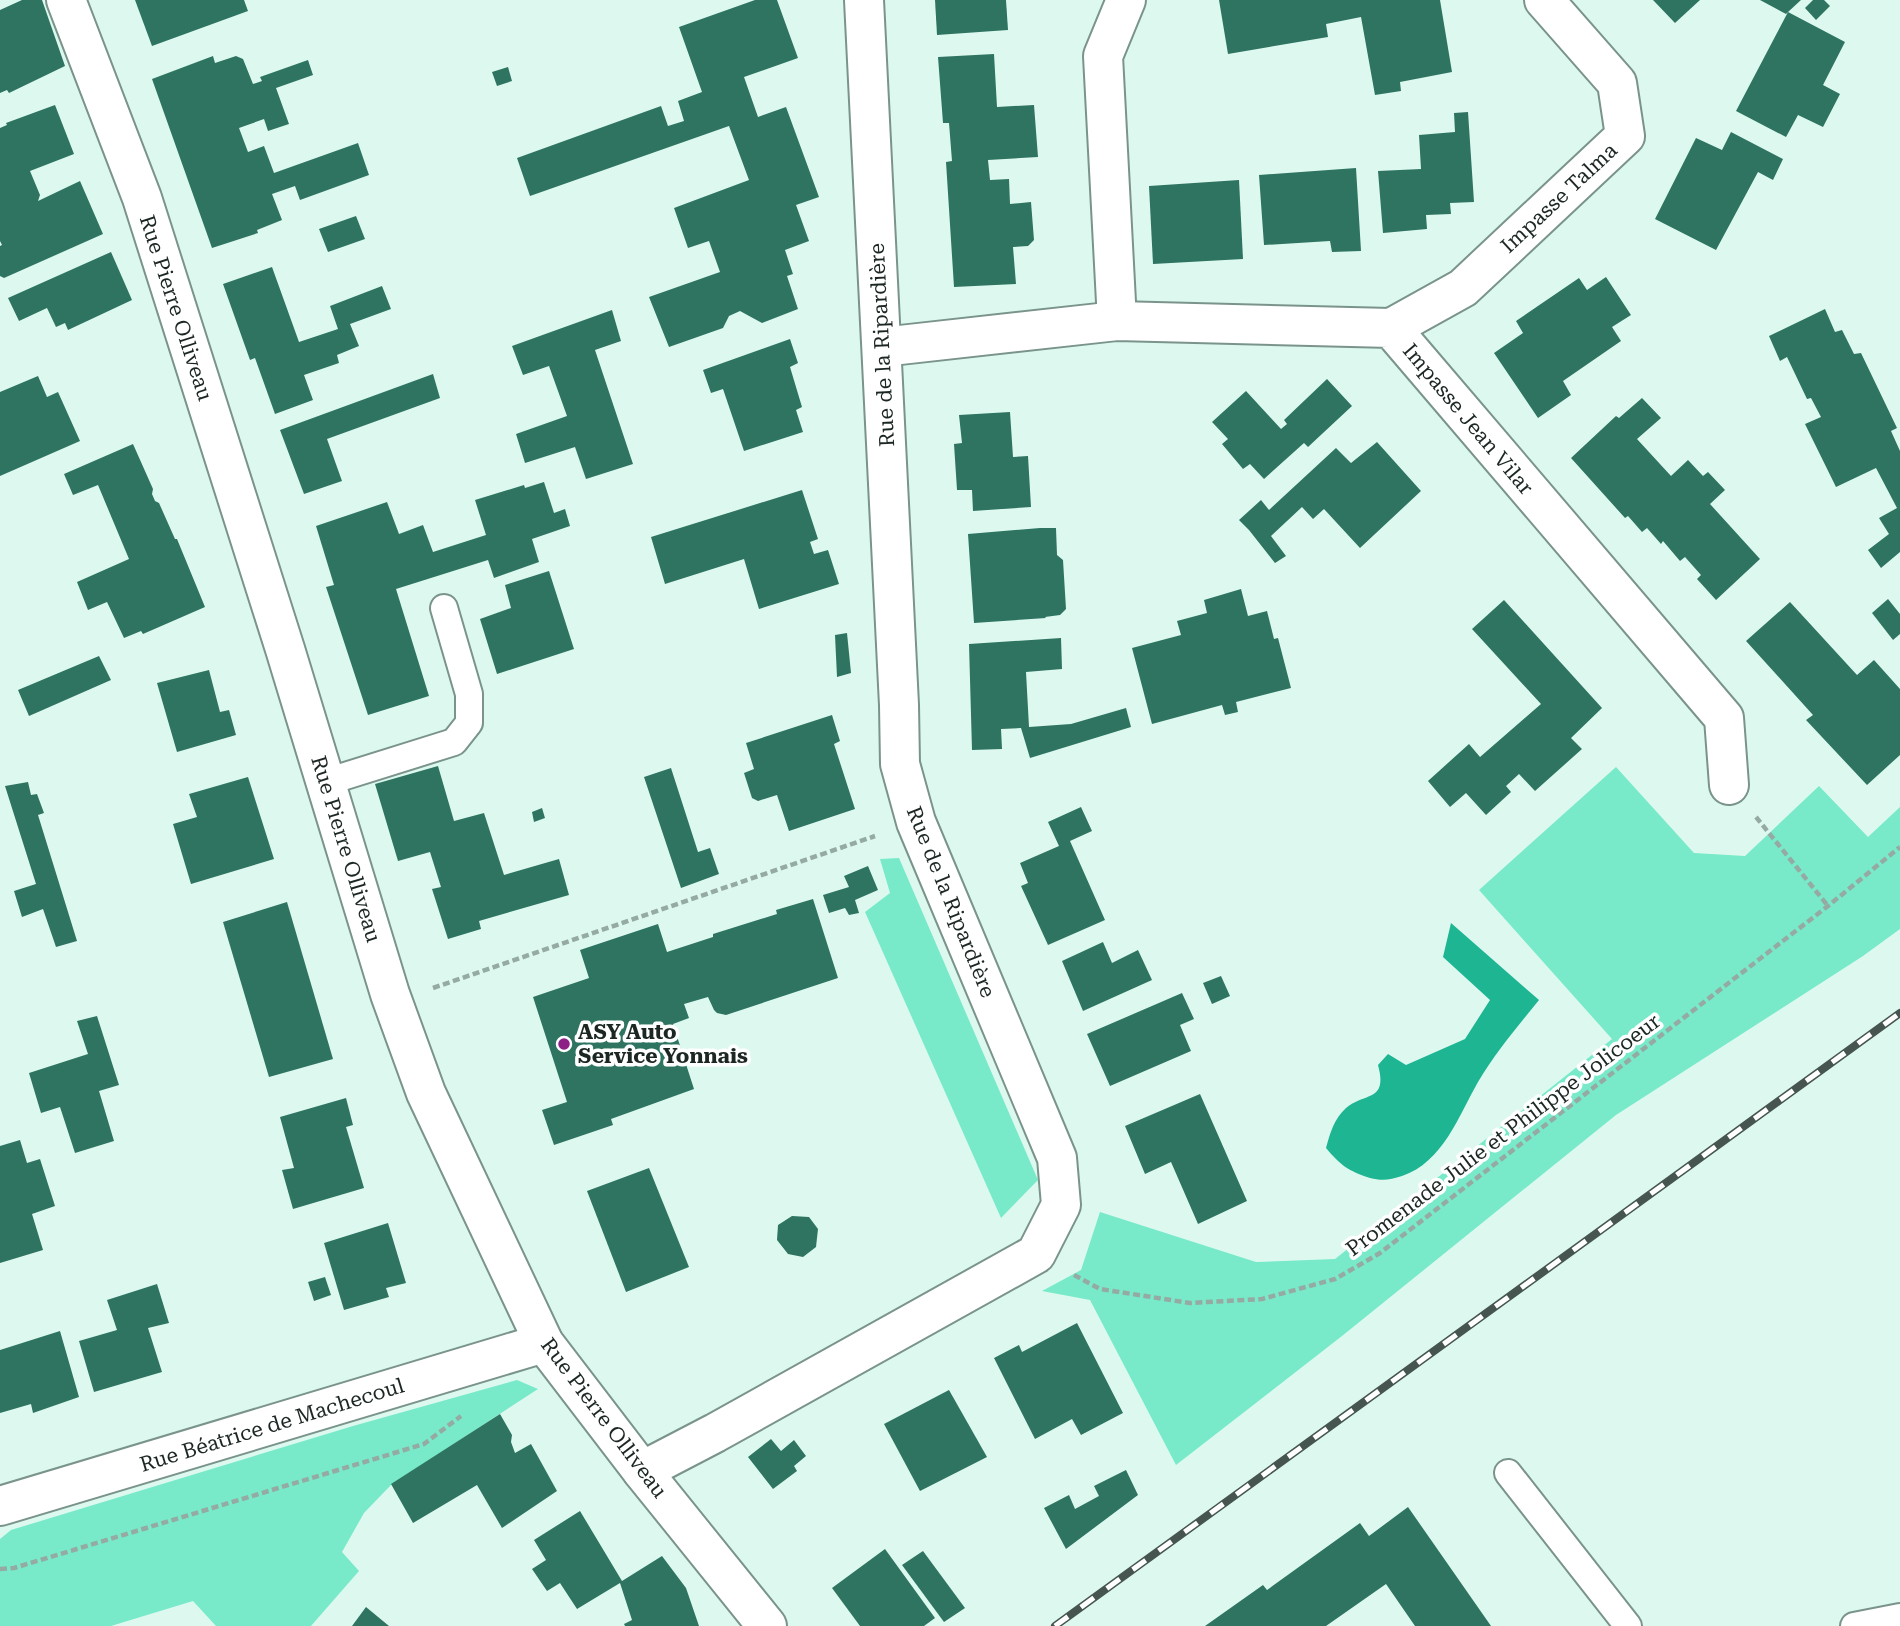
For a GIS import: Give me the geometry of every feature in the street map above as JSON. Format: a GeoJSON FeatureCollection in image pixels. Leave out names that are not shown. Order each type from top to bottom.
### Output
{"type":"FeatureCollection","features":[{"type":"Feature","properties":{"kind":"street","name":"Rue Pierre Olliveau"},"geometry":{"type":"LineString","coordinates":[[66,0],[142,198],[390,994],[426,1093],[544,1343],[642,1471],[767,1626]]}},
{"type":"Feature","properties":{"kind":"street","name":"Rue de la Ripardière"},"geometry":{"type":"LineString","coordinates":[[864,0],[900,764],[916,822],[1057,1158],[1061,1205],[1036,1254]]}},
{"type":"Feature","properties":{"kind":"street"},"geometry":{"type":"LineString","coordinates":[[1117,321],[1103,56],[1126,0]]}},
{"type":"Feature","properties":{"kind":"street","name":"Impasse Talma"},"geometry":{"type":"LineString","coordinates":[[1391,328],[1463,288],[1625,136],[1617,83],[1544,0]]}},
{"type":"Feature","properties":{"kind":"street","name":"Impasse Jean Vilar"},"geometry":{"type":"LineString","coordinates":[[882,346],[1117,321],[1391,328],[1724,719],[1729,785]]}},
{"type":"Feature","properties":{"kind":"street"},"geometry":{"type":"LineString","coordinates":[[642,1471],[1036,1254]]}},
{"type":"Feature","properties":{"kind":"street","name":"Rue Béatrice de Machecoul"},"geometry":{"type":"LineString","coordinates":[[0,1506],[544,1343]]}},
{"type":"Feature","properties":{"kind":"lane"},"geometry":{"type":"LineString","coordinates":[[326,782],[454,742],[469,723],[469,694],[444,608]]}},
{"type":"Feature","properties":{"kind":"lane"},"geometry":{"type":"LineString","coordinates":[[1508,1473],[1628,1626]]}},
{"type":"Feature","properties":{"kind":"lane"},"geometry":{"type":"LineString","coordinates":[[1854,1626],[1900,1617]]}},
{"type":"Feature","properties":{"kind":"path"},"geometry":{"type":"LineString","coordinates":[[1729,785],[1828,906]]}},
{"type":"Feature","properties":{"kind":"path"},"geometry":{"type":"LineString","coordinates":[[390,994],[424,992],[916,822]]}},
{"type":"Feature","properties":{"kind":"path","name":"Promenade Julie et Philippe Jolicoeur"},"geometry":{"type":"LineString","coordinates":[[1036,1254],[1100,1289],[1190,1303],[1262,1299],[1335,1279],[1380,1253],[1828,906],[1900,847]]}},
{"type":"Feature","properties":{"kind":"path"},"geometry":{"type":"LineString","coordinates":[[0,1569],[14,1568],[424,1444],[469,1409],[459,1369]]}},
{"type":"Feature","properties":{"kind":"shaded area"},"geometry":{"type":"Polygon","coordinates":[[[1616,767],[1694,853],[1745,856],[1819,786],[1868,837],[1900,807],[1900,929],[1863,956],[1616,1115],[1342,1336],[1176,1465],[1090,1300],[1042,1291],[1081,1270],[1100,1212],[1256,1262],[1335,1259],[1612,1039],[1479,890],[1616,767]]]}},
{"type":"Feature","properties":{"kind":"shaded area"},"geometry":{"type":"Polygon","coordinates":[[[899,858],[1038,1180],[1001,1218],[865,912],[890,893],[880,859],[899,858]]]}},
{"type":"Feature","properties":{"kind":"shaded area"},"geometry":{"type":"Polygon","coordinates":[[[1451,923],[1539,1000],[1492,1061],[1439,1149],[1416,1169],[1398,1177],[1382,1180],[1370,1178],[1346,1167],[1326,1148],[1338,1117],[1353,1103],[1377,1091],[1380,1085],[1378,1065],[1388,1054],[1406,1065],[1465,1039],[1490,1000],[1443,957],[1451,923]]]}},
{"type":"Feature","properties":{"kind":"shaded area"},"geometry":{"type":"Polygon","coordinates":[[[517,1380],[538,1389],[391,1485],[364,1513],[342,1552],[359,1571],[311,1626],[216,1626],[193,1601],[111,1626],[0,1626],[0,1539],[11,1530],[353,1426],[517,1380]]]}},
{"type":"Feature","properties":{"kind":"building"},"geometry":{"type":"Polygon","coordinates":[[[22,0],[42,0],[65,66],[9,93],[7,90],[0,93],[0,10],[22,0]]]}},
{"type":"Feature","properties":{"kind":"building"},"geometry":{"type":"Polygon","coordinates":[[[135,0],[244,0],[248,11],[152,46],[135,0]]]}},
{"type":"Feature","properties":{"kind":"building"},"geometry":{"type":"Polygon","coordinates":[[[755,0],[777,0],[798,58],[744,77],[758,117],[786,107],[819,197],[796,205],[809,241],[785,250],[793,274],[787,276],[798,309],[762,323],[740,311],[729,316],[723,328],[669,347],[649,297],[720,272],[709,241],[688,248],[674,208],[749,180],[729,126],[530,196],[517,158],[661,106],[668,126],[684,121],[678,101],[702,92],[679,27],[755,0]]]}},
{"type":"Feature","properties":{"kind":"building"},"geometry":{"type":"Polygon","coordinates":[[[935,0],[1006,0],[1008,30],[937,35],[935,0]]]}},
{"type":"Feature","properties":{"kind":"building"},"geometry":{"type":"Polygon","coordinates":[[[1219,0],[1440,0],[1452,72],[1400,82],[1401,91],[1375,95],[1361,17],[1326,24],[1328,37],[1228,54],[1219,0]]]}},
{"type":"Feature","properties":{"kind":"building"},"geometry":{"type":"Polygon","coordinates":[[[1653,0],[1700,0],[1675,23],[1653,0]]]}},
{"type":"Feature","properties":{"kind":"building"},"geometry":{"type":"Polygon","coordinates":[[[1760,0],[1801,0],[1786,14],[1760,0]]]}},
{"type":"Feature","properties":{"kind":"building"},"geometry":{"type":"Polygon","coordinates":[[[1813,0],[1824,0],[1830,6],[1816,20],[1805,8],[1813,0]]]}},
{"type":"Feature","properties":{"kind":"building"},"geometry":{"type":"Polygon","coordinates":[[[1788,12],[1845,42],[1823,85],[1840,94],[1823,127],[1798,115],[1786,137],[1736,111],[1788,12]]]}},
{"type":"Feature","properties":{"kind":"building"},"geometry":{"type":"Polygon","coordinates":[[[994,54],[997,107],[1034,105],[1038,157],[988,160],[990,180],[1009,179],[1010,204],[1031,202],[1034,240],[1028,246],[1013,247],[1016,284],[954,287],[946,162],[952,161],[949,123],[943,123],[938,57],[994,54]]]}},
{"type":"Feature","properties":{"kind":"building"},"geometry":{"type":"Polygon","coordinates":[[[213,56],[215,63],[236,56],[243,59],[253,84],[262,81],[260,77],[308,60],[313,75],[276,88],[289,124],[268,131],[264,119],[239,128],[248,152],[264,146],[274,173],[358,143],[369,175],[300,200],[295,186],[272,194],[282,220],[257,230],[258,233],[212,248],[152,79],[213,56]]]}},
{"type":"Feature","properties":{"kind":"building"},"geometry":{"type":"Polygon","coordinates":[[[508,67],[512,81],[497,86],[492,72],[508,67]]]}},
{"type":"Feature","properties":{"kind":"building"},"geometry":{"type":"Polygon","coordinates":[[[55,105],[74,154],[30,171],[40,195],[38,201],[80,181],[103,234],[4,278],[0,276],[0,128],[7,125],[6,123],[55,105]]]}},
{"type":"Feature","properties":{"kind":"building"},"geometry":{"type":"Polygon","coordinates":[[[1468,112],[1474,202],[1450,203],[1451,214],[1426,215],[1427,229],[1383,233],[1378,171],[1421,169],[1419,135],[1455,132],[1454,113],[1468,112]]]}},
{"type":"Feature","properties":{"kind":"building"},"geometry":{"type":"Polygon","coordinates":[[[1731,132],[1783,159],[1773,180],[1758,172],[1716,250],[1655,219],[1696,138],[1722,150],[1731,132]]]}},
{"type":"Feature","properties":{"kind":"building"},"geometry":{"type":"Polygon","coordinates":[[[1356,168],[1361,251],[1332,252],[1330,241],[1264,245],[1259,175],[1356,168]]]}},
{"type":"Feature","properties":{"kind":"building"},"geometry":{"type":"Polygon","coordinates":[[[1239,180],[1243,259],[1153,264],[1149,186],[1239,180]]]}},
{"type":"Feature","properties":{"kind":"building"},"geometry":{"type":"Polygon","coordinates":[[[356,216],[365,239],[328,252],[319,229],[356,216]]]}},
{"type":"Feature","properties":{"kind":"building"},"geometry":{"type":"Polygon","coordinates":[[[111,252],[132,300],[68,330],[65,323],[56,327],[47,308],[19,321],[8,298],[111,252]]]}},
{"type":"Feature","properties":{"kind":"building"},"geometry":{"type":"Polygon","coordinates":[[[272,267],[299,342],[338,329],[330,306],[382,286],[391,309],[350,324],[359,346],[337,355],[339,363],[304,375],[313,400],[275,414],[255,358],[250,360],[223,284],[272,267]]]}},
{"type":"Feature","properties":{"kind":"building"},"geometry":{"type":"Polygon","coordinates":[[[1606,277],[1631,315],[1612,327],[1621,341],[1563,381],[1571,395],[1538,418],[1494,353],[1523,333],[1516,321],[1579,278],[1587,290],[1606,277]]]}},
{"type":"Feature","properties":{"kind":"building"},"geometry":{"type":"Polygon","coordinates":[[[1825,309],[1835,332],[1842,330],[1854,354],[1861,353],[1897,428],[1891,431],[1900,451],[1900,552],[1881,568],[1868,550],[1889,534],[1879,518],[1897,508],[1876,468],[1836,487],[1805,424],[1821,417],[1811,398],[1807,399],[1787,357],[1780,361],[1769,336],[1825,309]]]}},
{"type":"Feature","properties":{"kind":"building"},"geometry":{"type":"Polygon","coordinates":[[[612,310],[621,341],[595,350],[633,464],[586,479],[575,447],[525,463],[516,434],[567,416],[549,366],[523,375],[512,346],[612,310]]]}},
{"type":"Feature","properties":{"kind":"building"},"geometry":{"type":"Polygon","coordinates":[[[790,339],[798,363],[790,367],[802,407],[796,410],[803,432],[744,451],[723,389],[711,393],[703,370],[790,339]]]}},
{"type":"Feature","properties":{"kind":"building"},"geometry":{"type":"Polygon","coordinates":[[[433,374],[440,398],[327,439],[342,481],[304,494],[280,430],[433,374]]]}},
{"type":"Feature","properties":{"kind":"building"},"geometry":{"type":"Polygon","coordinates":[[[38,376],[47,397],[58,392],[80,441],[0,476],[0,392],[38,376]]]}},
{"type":"Feature","properties":{"kind":"building"},"geometry":{"type":"Polygon","coordinates":[[[1327,379],[1352,406],[1308,447],[1304,443],[1264,479],[1250,464],[1243,469],[1222,444],[1228,439],[1212,422],[1246,391],[1281,429],[1287,424],[1284,420],[1327,379]]]}},
{"type":"Feature","properties":{"kind":"building"},"geometry":{"type":"Polygon","coordinates":[[[1642,398],[1661,418],[1637,439],[1671,476],[1688,460],[1703,476],[1708,472],[1725,490],[1710,504],[1760,559],[1716,600],[1697,579],[1701,575],[1685,557],[1680,561],[1663,541],[1661,544],[1647,528],[1642,532],[1628,516],[1625,518],[1571,458],[1616,416],[1619,418],[1642,398]]]}},
{"type":"Feature","properties":{"kind":"building"},"geometry":{"type":"Polygon","coordinates":[[[1010,412],[1013,457],[1028,456],[1031,507],[973,511],[972,490],[957,490],[954,444],[962,443],[959,415],[1010,412]]]}},
{"type":"Feature","properties":{"kind":"building"},"geometry":{"type":"Polygon","coordinates":[[[1377,442],[1421,491],[1360,548],[1324,509],[1313,519],[1302,507],[1271,536],[1286,556],[1275,563],[1239,520],[1261,500],[1269,510],[1336,448],[1351,463],[1377,442]]]}},
{"type":"Feature","properties":{"kind":"building"},"geometry":{"type":"Polygon","coordinates":[[[133,444],[153,489],[155,501],[159,503],[177,539],[205,607],[143,634],[141,631],[124,638],[107,602],[88,610],[77,582],[129,559],[98,485],[73,495],[64,474],[133,444]]]}},
{"type":"Feature","properties":{"kind":"building"},"geometry":{"type":"Polygon","coordinates":[[[544,482],[554,513],[565,509],[570,526],[532,539],[539,562],[494,578],[488,560],[396,589],[429,696],[368,715],[326,587],[334,585],[316,526],[387,502],[399,534],[423,525],[433,552],[486,535],[475,500],[524,485],[525,488],[544,482]]]}},
{"type":"Feature","properties":{"kind":"building"},"geometry":{"type":"Polygon","coordinates":[[[802,490],[818,539],[810,542],[814,554],[828,550],[839,584],[759,609],[744,559],[665,584],[651,537],[802,490]]]}},
{"type":"Feature","properties":{"kind":"building"},"geometry":{"type":"Polygon","coordinates":[[[1056,528],[1057,555],[1063,560],[1066,609],[1060,615],[1046,618],[974,623],[968,534],[1056,528]]]}},
{"type":"Feature","properties":{"kind":"building"},"geometry":{"type":"Polygon","coordinates":[[[549,571],[574,649],[497,674],[480,619],[511,608],[505,585],[549,571]]]}},
{"type":"Feature","properties":{"kind":"building"},"geometry":{"type":"Polygon","coordinates":[[[1241,589],[1248,616],[1267,611],[1274,639],[1278,638],[1291,688],[1236,702],[1238,712],[1225,715],[1222,705],[1152,724],[1132,648],[1181,635],[1177,621],[1207,613],[1204,600],[1241,589]]]}},
{"type":"Feature","properties":{"kind":"building"},"geometry":{"type":"Polygon","coordinates":[[[1888,599],[1900,614],[1900,634],[1893,640],[1872,613],[1888,599]]]}},
{"type":"Feature","properties":{"kind":"building"},"geometry":{"type":"Polygon","coordinates":[[[1504,600],[1602,708],[1571,738],[1582,749],[1535,791],[1519,774],[1506,786],[1511,792],[1486,815],[1466,793],[1450,807],[1428,781],[1469,744],[1480,757],[1541,704],[1472,629],[1504,600]]]}},
{"type":"Feature","properties":{"kind":"building"},"geometry":{"type":"Polygon","coordinates":[[[1790,602],[1857,675],[1874,660],[1900,689],[1900,755],[1867,785],[1806,720],[1813,715],[1746,641],[1790,602]]]}},
{"type":"Feature","properties":{"kind":"building"},"geometry":{"type":"Polygon","coordinates":[[[847,633],[851,673],[837,677],[835,635],[847,633]]]}},
{"type":"Feature","properties":{"kind":"building"},"geometry":{"type":"Polygon","coordinates":[[[1061,638],[1062,669],[1026,672],[1029,727],[1071,724],[1126,708],[1131,727],[1030,758],[1021,728],[1001,729],[1002,749],[972,750],[969,644],[1061,638]]]}},
{"type":"Feature","properties":{"kind":"building"},"geometry":{"type":"Polygon","coordinates":[[[99,656],[111,680],[29,716],[18,690],[99,656]]]}},
{"type":"Feature","properties":{"kind":"building"},"geometry":{"type":"Polygon","coordinates":[[[209,670],[220,712],[229,710],[236,735],[177,752],[157,683],[209,670]]]}},
{"type":"Feature","properties":{"kind":"building"},"geometry":{"type":"Polygon","coordinates":[[[832,715],[840,741],[834,744],[855,809],[789,831],[777,795],[758,801],[752,798],[744,773],[754,769],[746,743],[832,715]]]}},
{"type":"Feature","properties":{"kind":"building"},"geometry":{"type":"Polygon","coordinates":[[[438,766],[454,821],[484,813],[504,875],[559,859],[569,895],[479,921],[481,929],[448,939],[432,889],[441,887],[430,852],[398,861],[375,784],[438,766]]]}},
{"type":"Feature","properties":{"kind":"building"},"geometry":{"type":"Polygon","coordinates":[[[671,768],[698,852],[710,848],[719,874],[681,888],[644,777],[671,768]]]}},
{"type":"Feature","properties":{"kind":"building"},"geometry":{"type":"Polygon","coordinates":[[[248,777],[274,859],[191,884],[173,824],[197,817],[189,794],[248,777]]]}},
{"type":"Feature","properties":{"kind":"building"},"geometry":{"type":"Polygon","coordinates":[[[28,782],[31,795],[37,794],[44,813],[38,815],[77,941],[56,947],[43,909],[22,917],[14,891],[36,884],[5,786],[28,782]]]}},
{"type":"Feature","properties":{"kind":"building"},"geometry":{"type":"Polygon","coordinates":[[[1081,807],[1092,831],[1070,841],[1105,920],[1048,945],[1021,886],[1028,883],[1020,863],[1059,846],[1048,822],[1081,807]]]}},
{"type":"Feature","properties":{"kind":"building"},"geometry":{"type":"Polygon","coordinates":[[[542,808],[545,818],[534,822],[532,812],[542,808]]]}},
{"type":"Feature","properties":{"kind":"building"},"geometry":{"type":"Polygon","coordinates":[[[868,866],[878,890],[855,900],[859,913],[849,915],[845,908],[829,913],[823,895],[849,887],[844,876],[868,866]]]}},
{"type":"Feature","properties":{"kind":"building"},"geometry":{"type":"Polygon","coordinates":[[[813,899],[838,978],[726,1015],[714,1010],[708,997],[684,1004],[689,1018],[673,1024],[694,1089],[611,1119],[613,1125],[554,1145],[542,1110],[567,1102],[533,997],[589,978],[580,950],[658,924],[667,952],[777,914],[776,910],[813,899]]]}},
{"type":"Feature","properties":{"kind":"building"},"geometry":{"type":"Polygon","coordinates":[[[287,902],[333,1059],[269,1077],[223,922],[287,902]]]}},
{"type":"Feature","properties":{"kind":"building"},"geometry":{"type":"Polygon","coordinates":[[[1103,942],[1112,963],[1138,950],[1152,980],[1083,1011],[1062,961],[1103,942]]]}},
{"type":"Feature","properties":{"kind":"building"},"geometry":{"type":"Polygon","coordinates":[[[1221,976],[1230,996],[1212,1004],[1203,983],[1221,976]]]}},
{"type":"Feature","properties":{"kind":"building"},"geometry":{"type":"Polygon","coordinates":[[[1182,993],[1194,1019],[1180,1025],[1191,1051],[1110,1086],[1087,1034],[1182,993]]]}},
{"type":"Feature","properties":{"kind":"building"},"geometry":{"type":"Polygon","coordinates":[[[97,1016],[119,1085],[99,1091],[114,1141],[75,1153],[60,1107],[41,1113],[29,1073],[88,1054],[77,1021],[97,1016]]]}},
{"type":"Feature","properties":{"kind":"building"},"geometry":{"type":"Polygon","coordinates":[[[1200,1094],[1247,1201],[1198,1224],[1171,1162],[1145,1174],[1125,1126],[1200,1094]]]}},
{"type":"Feature","properties":{"kind":"building"},"geometry":{"type":"Polygon","coordinates":[[[346,1098],[353,1125],[346,1127],[364,1188],[293,1209],[282,1170],[294,1168],[280,1117],[346,1098]]]}},
{"type":"Feature","properties":{"kind":"building"},"geometry":{"type":"Polygon","coordinates":[[[20,1140],[27,1163],[40,1159],[55,1206],[32,1214],[43,1250],[0,1263],[0,1146],[20,1140]]]}},
{"type":"Feature","properties":{"kind":"building"},"geometry":{"type":"Polygon","coordinates":[[[649,1168],[689,1267],[626,1292],[587,1191],[649,1168]]]}},
{"type":"Feature","properties":{"kind":"building"},"geometry":{"type":"Polygon","coordinates":[[[792,1216],[809,1217],[818,1229],[816,1247],[803,1257],[788,1254],[777,1240],[778,1225],[792,1216]]]}},
{"type":"Feature","properties":{"kind":"building"},"geometry":{"type":"Polygon","coordinates":[[[388,1223],[406,1283],[386,1288],[389,1297],[344,1310],[324,1243],[388,1223]]]}},
{"type":"Feature","properties":{"kind":"building"},"geometry":{"type":"Polygon","coordinates":[[[325,1277],[331,1295],[314,1301],[308,1282],[325,1277]]]}},
{"type":"Feature","properties":{"kind":"building"},"geometry":{"type":"Polygon","coordinates":[[[157,1284],[169,1323],[148,1328],[162,1372],[94,1392],[79,1341],[117,1330],[107,1300],[157,1284]]]}},
{"type":"Feature","properties":{"kind":"building"},"geometry":{"type":"Polygon","coordinates":[[[1077,1323],[1123,1413],[1081,1435],[1072,1419],[1035,1439],[994,1358],[1019,1345],[1022,1352],[1077,1323]]]}},
{"type":"Feature","properties":{"kind":"building"},"geometry":{"type":"Polygon","coordinates":[[[60,1331],[79,1397],[33,1413],[31,1404],[0,1413],[0,1350],[60,1331]]]}},
{"type":"Feature","properties":{"kind":"building"},"geometry":{"type":"Polygon","coordinates":[[[949,1390],[987,1457],[920,1491],[884,1424],[949,1390]]]}},
{"type":"Feature","properties":{"kind":"building"},"geometry":{"type":"Polygon","coordinates":[[[500,1414],[512,1435],[511,1442],[515,1453],[531,1444],[557,1491],[502,1528],[477,1485],[413,1523],[391,1484],[500,1414]]]}},
{"type":"Feature","properties":{"kind":"building"},"geometry":{"type":"Polygon","coordinates":[[[771,1439],[781,1451],[794,1440],[806,1456],[794,1466],[797,1471],[773,1489],[748,1457],[771,1439]]]}},
{"type":"Feature","properties":{"kind":"building"},"geometry":{"type":"Polygon","coordinates":[[[1126,1470],[1138,1495],[1066,1549],[1044,1508],[1069,1495],[1075,1509],[1099,1496],[1094,1486],[1126,1470]]]}},
{"type":"Feature","properties":{"kind":"building"},"geometry":{"type":"Polygon","coordinates":[[[1408,1507],[1491,1626],[1415,1626],[1386,1584],[1326,1626],[1205,1626],[1263,1585],[1267,1590],[1360,1523],[1369,1536],[1408,1507]]]}},
{"type":"Feature","properties":{"kind":"building"},"geometry":{"type":"Polygon","coordinates":[[[580,1511],[622,1581],[662,1556],[686,1588],[699,1626],[625,1626],[624,1624],[632,1620],[620,1583],[577,1609],[560,1583],[547,1591],[532,1569],[546,1560],[534,1540],[580,1511]]]}},
{"type":"Feature","properties":{"kind":"building"},"geometry":{"type":"Polygon","coordinates":[[[885,1549],[935,1618],[924,1626],[860,1626],[832,1588],[885,1549]]]}},
{"type":"Feature","properties":{"kind":"building"},"geometry":{"type":"Polygon","coordinates":[[[923,1551],[965,1608],[944,1622],[902,1565],[923,1551]]]}},
{"type":"Feature","properties":{"kind":"building"},"geometry":{"type":"Polygon","coordinates":[[[366,1607],[389,1626],[352,1626],[366,1607]]]}},
{"type":"Feature","properties":{"kind":"railway"},"geometry":{"type":"LineString","coordinates":[[1055,1626],[1900,1013]]}},
{"type":"Feature","properties":{"kind":"place","name":"ASY Auto Service Yonnais"},"geometry":{"type":"Point","coordinates":[564,1044]}}]}
